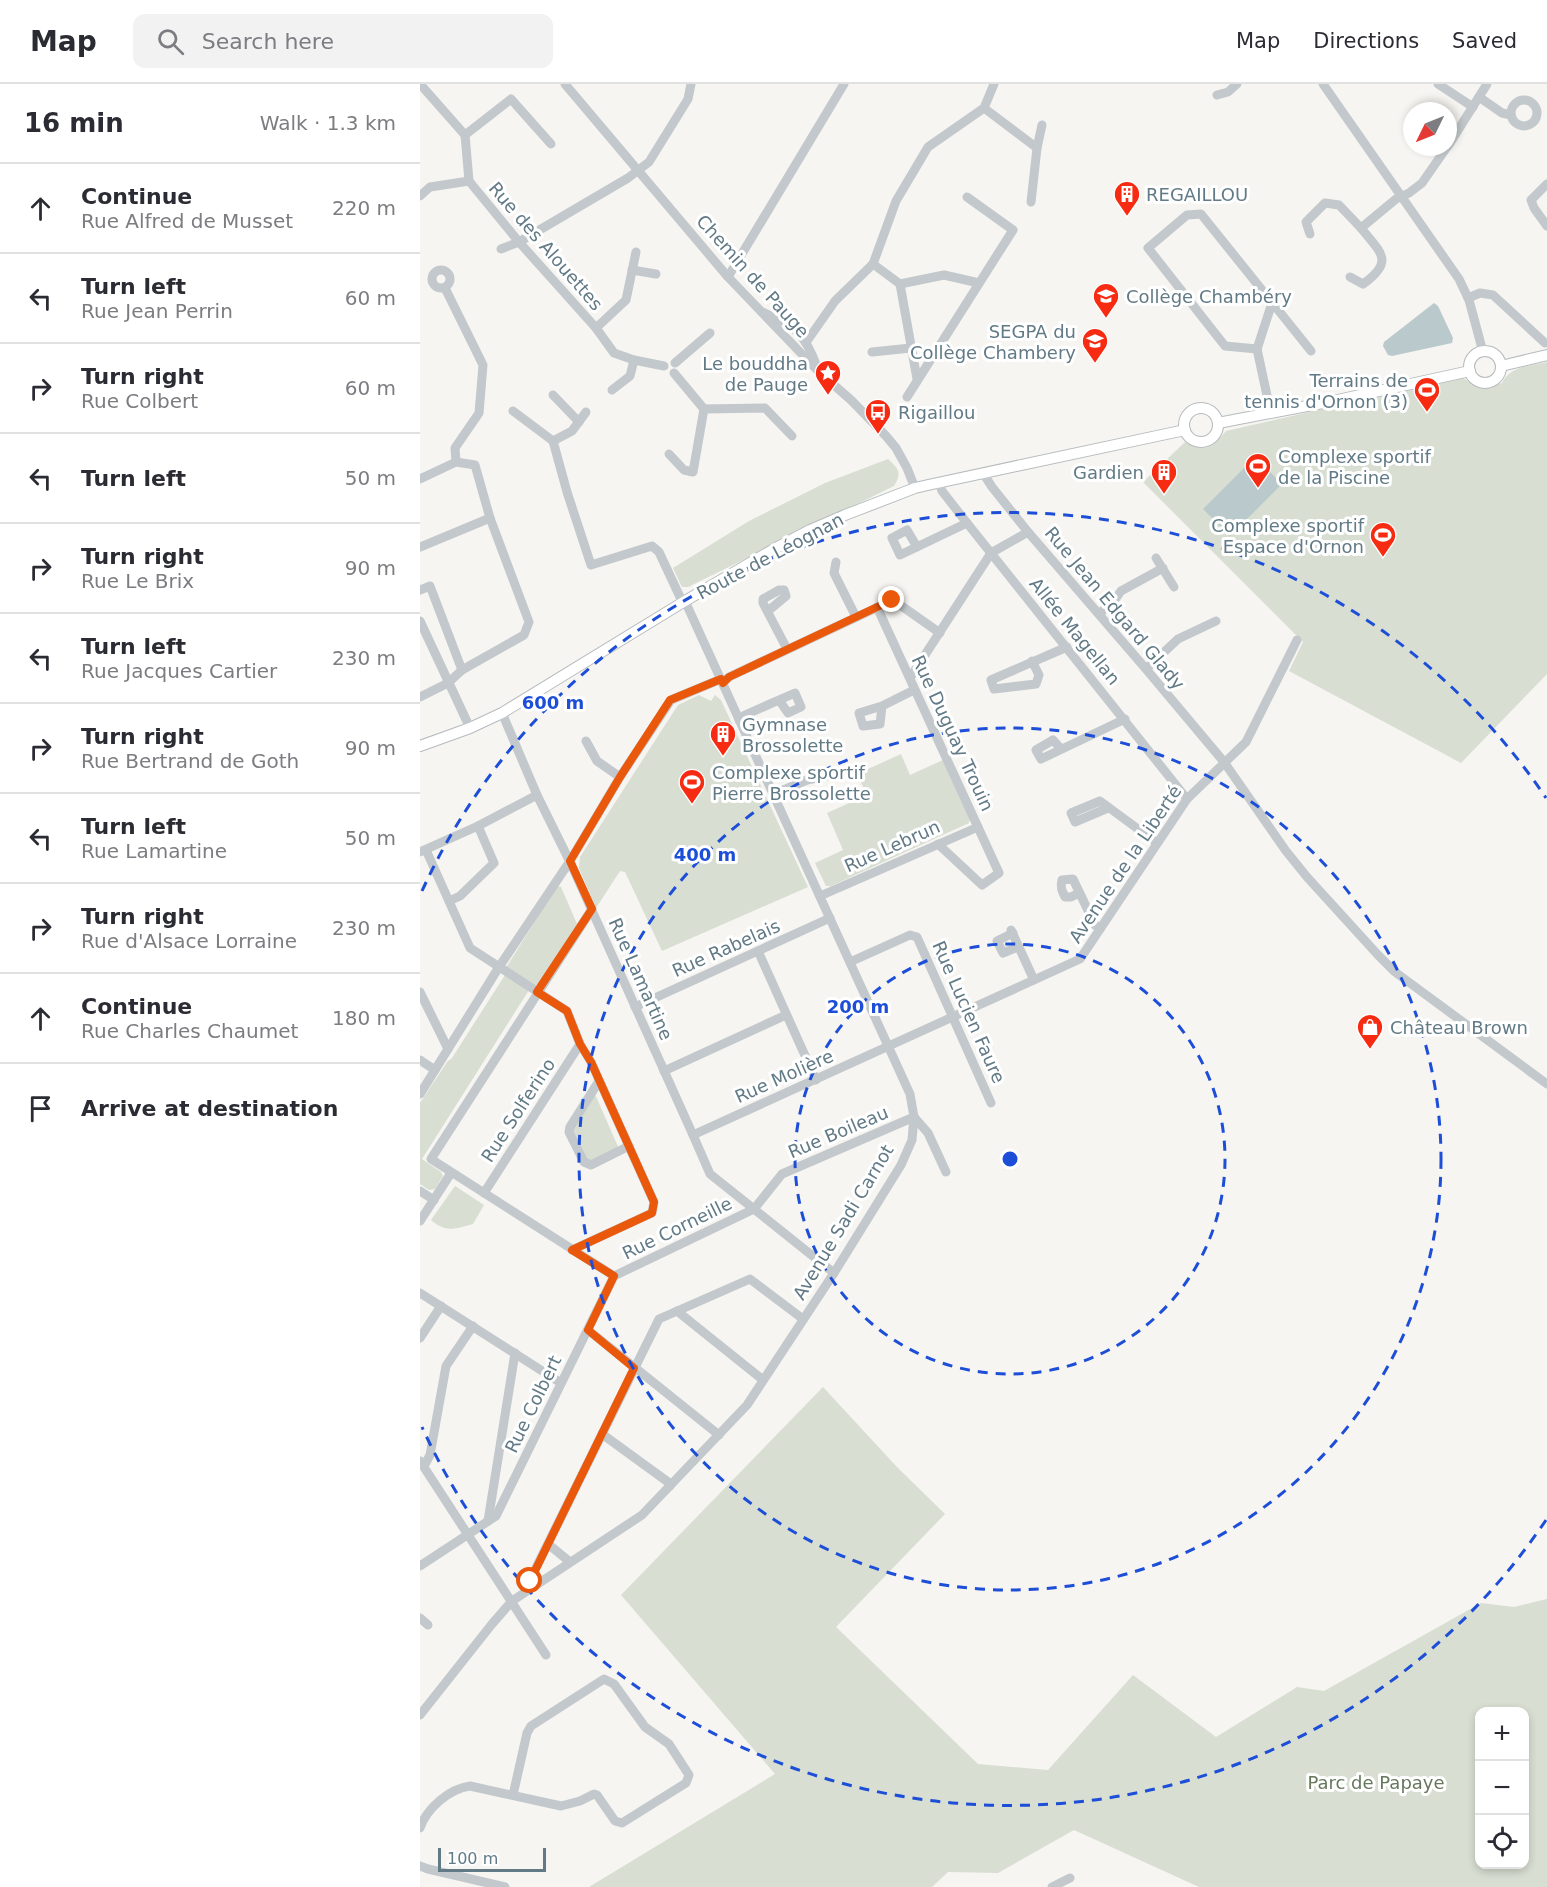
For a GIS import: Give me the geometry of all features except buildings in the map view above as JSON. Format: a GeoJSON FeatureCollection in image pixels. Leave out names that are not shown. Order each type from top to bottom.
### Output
{"type":"FeatureCollection","features":[{"type":"Feature","properties":{"kind":"main road"},"geometry":{"type":"LineString","coordinates":[[1483,352],[1497,357],[1500,366],[1498,376],[1485,383],[1475,380],[1470,371],[1472,359],[1483,352]]}},
{"type":"Feature","properties":{"kind":"main road"},"geometry":{"type":"LineString","coordinates":[[1500,366],[1547,355]]}},
{"type":"Feature","properties":{"kind":"main road"},"geometry":{"type":"LineString","coordinates":[[1218,423],[1271,414],[1470,371]]}},
{"type":"Feature","properties":{"kind":"main road"},"geometry":{"type":"LineString","coordinates":[[1198,409],[1208,410],[1216,417],[1218,423],[1213,438],[1203,442],[1194,441],[1185,430],[1185,419],[1188,414],[1198,409]]}},
{"type":"Feature","properties":{"kind":"main road","name":"Route de Léognan"},"geometry":{"type":"LineString","coordinates":[[420,746],[470,728],[502,713],[685,601],[810,530],[915,488],[1185,430]]}},
{"type":"Feature","properties":{"kind":"street"},"geometry":{"type":"LineString","coordinates":[[420,84],[465,135],[511,99],[551,144]]}},
{"type":"Feature","properties":{"kind":"street","name":"Chemin de Pauge"},"geometry":{"type":"LineString","coordinates":[[564,84],[728,277],[896,448],[915,488]]}},
{"type":"Feature","properties":{"kind":"street"},"geometry":{"type":"LineString","coordinates":[[501,249],[519,242],[639,171],[649,162],[687,99],[691,84]]}},
{"type":"Feature","properties":{"kind":"street"},"geometry":{"type":"LineString","coordinates":[[728,277],[844,84]]}},
{"type":"Feature","properties":{"kind":"street"},"geometry":{"type":"LineString","coordinates":[[807,341],[835,302],[873,264],[896,201],[928,147],[984,108],[994,84]]}},
{"type":"Feature","properties":{"kind":"street"},"geometry":{"type":"LineString","coordinates":[[1217,95],[1228,92],[1237,84]]}},
{"type":"Feature","properties":{"kind":"street"},"geometry":{"type":"LineString","coordinates":[[1323,84],[1459,279],[1468,298],[1483,352]]}},
{"type":"Feature","properties":{"kind":"street"},"geometry":{"type":"LineString","coordinates":[[1438,84],[1473,107]]}},
{"type":"Feature","properties":{"kind":"street"},"geometry":{"type":"LineString","coordinates":[[1457,132],[1487,84]]}},
{"type":"Feature","properties":{"kind":"street"},"geometry":{"type":"LineString","coordinates":[[1479,97],[1502,113],[1511,115]]}},
{"type":"Feature","properties":{"kind":"street"},"geometry":{"type":"LineString","coordinates":[[984,108],[1037,148]]}},
{"type":"Feature","properties":{"kind":"street"},"geometry":{"type":"LineString","coordinates":[[1031,202],[1042,125]]}},
{"type":"Feature","properties":{"kind":"street","name":"Rue des Alouettes"},"geometry":{"type":"LineString","coordinates":[[465,135],[469,181],[519,242],[596,328],[614,353],[664,366],[671,361],[675,368]]}},
{"type":"Feature","properties":{"kind":"street"},"geometry":{"type":"LineString","coordinates":[[1360,228],[1428,177],[1442,156]]}},
{"type":"Feature","properties":{"kind":"street"},"geometry":{"type":"LineString","coordinates":[[420,196],[430,188],[469,181]]}},
{"type":"Feature","properties":{"kind":"street"},"geometry":{"type":"LineString","coordinates":[[1547,184],[1531,200],[1547,226]]}},
{"type":"Feature","properties":{"kind":"street"},"geometry":{"type":"LineString","coordinates":[[907,397],[1013,230],[967,197]]}},
{"type":"Feature","properties":{"kind":"street"},"geometry":{"type":"LineString","coordinates":[[1310,234],[1306,222],[1325,202],[1339,205],[1382,255],[1380,271],[1363,284],[1350,277]]}},
{"type":"Feature","properties":{"kind":"street"},"geometry":{"type":"LineString","coordinates":[[1257,349],[1225,346],[1148,248],[1187,215],[1201,213],[1311,351]]}},
{"type":"Feature","properties":{"kind":"street"},"geometry":{"type":"LineString","coordinates":[[596,328],[626,300],[636,252]]}},
{"type":"Feature","properties":{"kind":"street"},"geometry":{"type":"LineString","coordinates":[[873,264],[900,284],[917,379]]}},
{"type":"Feature","properties":{"kind":"street"},"geometry":{"type":"LineString","coordinates":[[632,270],[656,274]]}},
{"type":"Feature","properties":{"kind":"street"},"geometry":{"type":"LineString","coordinates":[[900,284],[944,276],[978,283]]}},
{"type":"Feature","properties":{"kind":"street"},"geometry":{"type":"LineString","coordinates":[[444,288],[483,365],[479,412],[455,448],[456,462]]}},
{"type":"Feature","properties":{"kind":"street"},"geometry":{"type":"LineString","coordinates":[[1468,298],[1480,294],[1493,295],[1545,343]]}},
{"type":"Feature","properties":{"kind":"street"},"geometry":{"type":"LineString","coordinates":[[1271,414],[1257,349],[1272,303]]}},
{"type":"Feature","properties":{"kind":"street"},"geometry":{"type":"LineString","coordinates":[[760,311],[784,320],[807,341],[819,372]]}},
{"type":"Feature","properties":{"kind":"street"},"geometry":{"type":"LineString","coordinates":[[669,454],[684,470],[693,472],[705,409],[675,368],[710,333]]}},
{"type":"Feature","properties":{"kind":"street"},"geometry":{"type":"LineString","coordinates":[[872,352],[911,348]]}},
{"type":"Feature","properties":{"kind":"street"},"geometry":{"type":"LineString","coordinates":[[612,390],[630,376],[634,360]]}},
{"type":"Feature","properties":{"kind":"street"},"geometry":{"type":"LineString","coordinates":[[554,394],[579,422]]}},
{"type":"Feature","properties":{"kind":"street"},"geometry":{"type":"LineString","coordinates":[[705,409],[765,408],[792,436]]}},
{"type":"Feature","properties":{"kind":"street"},"geometry":{"type":"LineString","coordinates":[[513,411],[553,441],[572,431],[586,412]]}},
{"type":"Feature","properties":{"kind":"street","name":"Avenue Sadi Carnot"},"geometry":{"type":"LineString","coordinates":[[420,1715],[512,1601],[642,1515],[747,1405],[834,1273],[901,1165],[912,1140],[914,1117],[910,1095],[685,601],[680,597],[659,552],[652,546],[591,564],[553,441]]}},
{"type":"Feature","properties":{"kind":"street"},"geometry":{"type":"LineString","coordinates":[[420,479],[456,462],[475,465],[490,518],[529,622],[524,635],[462,670],[448,683],[420,697]]}},
{"type":"Feature","properties":{"kind":"street","name":"Rue Jean Edgard Glady"},"geometry":{"type":"LineString","coordinates":[[983,473],[1028,532],[1224,762],[1286,851],[1377,955],[1395,972],[1547,1083]]}},
{"type":"Feature","properties":{"kind":"street","name":"Allée Magellan"},"geometry":{"type":"LineString","coordinates":[[939,482],[942,490],[967,523],[1187,799]]}},
{"type":"Feature","properties":{"kind":"street"},"geometry":{"type":"LineString","coordinates":[[420,547],[490,518]]}},
{"type":"Feature","properties":{"kind":"street"},"geometry":{"type":"LineString","coordinates":[[917,547],[967,523]]}},
{"type":"Feature","properties":{"kind":"street"},"geometry":{"type":"LineString","coordinates":[[910,678],[991,553],[1028,532]]}},
{"type":"Feature","properties":{"kind":"street"},"geometry":{"type":"LineString","coordinates":[[1156,558],[1174,587]]}},
{"type":"Feature","properties":{"kind":"street"},"geometry":{"type":"LineString","coordinates":[[836,562],[834,573],[856,617]]}},
{"type":"Feature","properties":{"kind":"street"},"geometry":{"type":"LineString","coordinates":[[1099,614],[1114,601],[1121,591],[1163,568]]}},
{"type":"Feature","properties":{"kind":"street"},"geometry":{"type":"LineString","coordinates":[[420,590],[430,586],[462,670]]}},
{"type":"Feature","properties":{"kind":"street"},"geometry":{"type":"LineString","coordinates":[[420,1094],[499,967],[570,861],[620,777],[670,700],[722,681],[892,600],[940,633]]}},
{"type":"Feature","properties":{"kind":"street","name":"Rue Duguay Trouin"},"geometry":{"type":"LineString","coordinates":[[877,607],[999,873],[982,885],[938,844]]}},
{"type":"Feature","properties":{"kind":"street"},"geometry":{"type":"LineString","coordinates":[[768,610],[787,650]]}},
{"type":"Feature","properties":{"kind":"street"},"geometry":{"type":"LineString","coordinates":[[420,621],[470,728]]}},
{"type":"Feature","properties":{"kind":"street"},"geometry":{"type":"LineString","coordinates":[[1146,669],[1178,639],[1215,621]]}},
{"type":"Feature","properties":{"kind":"street","name":"Avenue de la Liberté"},"geometry":{"type":"LineString","coordinates":[[1080,959],[1187,799],[1245,742],[1298,640]]}},
{"type":"Feature","properties":{"kind":"street"},"geometry":{"type":"LineString","coordinates":[[1032,661],[1039,675],[1036,684],[994,689],[991,680],[1032,661],[1067,647]]}},
{"type":"Feature","properties":{"kind":"street"},"geometry":{"type":"LineString","coordinates":[[882,706],[914,690]]}},
{"type":"Feature","properties":{"kind":"street"},"geometry":{"type":"LineString","coordinates":[[740,720],[745,715],[779,700]]}},
{"type":"Feature","properties":{"kind":"street","name":"Rue Lamartine"},"geometry":{"type":"LineString","coordinates":[[502,713],[537,795],[592,909],[710,1174],[834,1273]]}},
{"type":"Feature","properties":{"kind":"street"},"geometry":{"type":"LineString","coordinates":[[1061,749],[1125,719]]}},
{"type":"Feature","properties":{"kind":"street"},"geometry":{"type":"LineString","coordinates":[[586,741],[597,761],[620,777]]}},
{"type":"Feature","properties":{"kind":"street"},"geometry":{"type":"LineString","coordinates":[[774,794],[807,780],[827,776]]}},
{"type":"Feature","properties":{"kind":"street"},"geometry":{"type":"LineString","coordinates":[[537,795],[423,851],[470,948],[567,1011],[580,1044],[591,1062],[654,1202],[652,1213],[572,1250]]}},
{"type":"Feature","properties":{"kind":"street"},"geometry":{"type":"LineString","coordinates":[[1108,808],[1157,843]]}},
{"type":"Feature","properties":{"kind":"street"},"geometry":{"type":"LineString","coordinates":[[449,901],[460,896],[494,863],[480,825]]}},
{"type":"Feature","properties":{"kind":"street","name":"Rue Lebrun"},"geometry":{"type":"LineString","coordinates":[[820,896],[978,827]]}},
{"type":"Feature","properties":{"kind":"street"},"geometry":{"type":"LineString","coordinates":[[1080,893],[1095,925],[1100,928]]}},
{"type":"Feature","properties":{"kind":"street"},"geometry":{"type":"LineString","coordinates":[[592,909],[431,1159],[614,1276]]}},
{"type":"Feature","properties":{"kind":"street","name":"Rue Rabelais"},"geometry":{"type":"LineString","coordinates":[[635,1007],[830,918]]}},
{"type":"Feature","properties":{"kind":"street"},"geometry":{"type":"LineString","coordinates":[[1018,947],[1003,953],[997,941],[1012,932],[1034,980]]}},
{"type":"Feature","properties":{"kind":"street","name":"Rue Lucien Faure"},"geometry":{"type":"LineString","coordinates":[[850,962],[910,934],[920,940],[991,1102]]}},
{"type":"Feature","properties":{"kind":"street"},"geometry":{"type":"LineString","coordinates":[[758,951],[816,1080]]}},
{"type":"Feature","properties":{"kind":"street","name":"Rue Molière"},"geometry":{"type":"LineString","coordinates":[[693,1135],[1080,959]]}},
{"type":"Feature","properties":{"kind":"street"},"geometry":{"type":"LineString","coordinates":[[420,993],[448,1049]]}},
{"type":"Feature","properties":{"kind":"street"},"geometry":{"type":"LineString","coordinates":[[664,1071],[786,1016]]}},
{"type":"Feature","properties":{"kind":"street","name":"Rue Solferino"},"geometry":{"type":"LineString","coordinates":[[484,1193],[580,1044]]}},
{"type":"Feature","properties":{"kind":"street"},"geometry":{"type":"LineString","coordinates":[[420,1060],[435,1070]]}},
{"type":"Feature","properties":{"kind":"street"},"geometry":{"type":"LineString","coordinates":[[599,1081],[569,1132],[584,1162],[591,1165],[629,1146]]}},
{"type":"Feature","properties":{"kind":"street"},"geometry":{"type":"LineString","coordinates":[[914,1117],[927,1133],[946,1172]]}},
{"type":"Feature","properties":{"kind":"street","name":"Rue Boileau"},"geometry":{"type":"LineString","coordinates":[[754,1209],[782,1174],[914,1117]]}},
{"type":"Feature","properties":{"kind":"street"},"geometry":{"type":"LineString","coordinates":[[420,1221],[451,1173]]}},
{"type":"Feature","properties":{"kind":"street"},"geometry":{"type":"LineString","coordinates":[[420,1191],[434,1200]]}},
{"type":"Feature","properties":{"kind":"street","name":"Rue Corneille"},"geometry":{"type":"LineString","coordinates":[[614,1276],[754,1209]]}},
{"type":"Feature","properties":{"kind":"street","name":"Rue Colbert"},"geometry":{"type":"LineString","coordinates":[[420,1566],[496,1516],[614,1276]]}},
{"type":"Feature","properties":{"kind":"street"},"geometry":{"type":"LineString","coordinates":[[524,1592],[659,1320],[750,1279],[803,1319]]}},
{"type":"Feature","properties":{"kind":"street"},"geometry":{"type":"LineString","coordinates":[[420,1293],[561,1383]]}},
{"type":"Feature","properties":{"kind":"street"},"geometry":{"type":"LineString","coordinates":[[420,1338],[441,1306]]}},
{"type":"Feature","properties":{"kind":"street"},"geometry":{"type":"LineString","coordinates":[[677,1311],[763,1380]]}},
{"type":"Feature","properties":{"kind":"street"},"geometry":{"type":"LineString","coordinates":[[473,1326],[446,1366],[430,1455],[422,1464],[546,1655]]}},
{"type":"Feature","properties":{"kind":"street"},"geometry":{"type":"LineString","coordinates":[[588,1330],[719,1435]]}},
{"type":"Feature","properties":{"kind":"street"},"geometry":{"type":"LineString","coordinates":[[488,1521],[514,1353]]}},
{"type":"Feature","properties":{"kind":"street"},"geometry":{"type":"LineString","coordinates":[[602,1434],[668,1482],[670,1486]]}},
{"type":"Feature","properties":{"kind":"street"},"geometry":{"type":"LineString","coordinates":[[548,1544],[570,1562]]}},
{"type":"Feature","properties":{"kind":"street"},"geometry":{"type":"LineString","coordinates":[[420,1618],[428,1626]]}},
{"type":"Feature","properties":{"kind":"street"},"geometry":{"type":"LineString","coordinates":[[420,1828],[428,1812],[458,1788],[473,1786],[561,1806],[594,1794],[615,1821],[622,1823],[686,1783],[689,1775],[669,1744],[645,1727],[614,1684],[604,1679],[531,1726],[527,1733],[513,1795]]}},
{"type":"Feature","properties":{"kind":"street"},"geometry":{"type":"LineString","coordinates":[[420,1866],[505,1887]]}},
{"type":"Feature","properties":{"kind":"street"},"geometry":{"type":"LineString","coordinates":[[1052,1887],[1070,1878]]}},
{"type":"Feature","properties":{"kind":"green space","name":"Complexe sportif Espace d'Ornon"},"geometry":{"type":"Polygon","coordinates":[[[1547,362],[1547,674],[1461,763],[1289,671],[1303,642],[1143,482],[1185,442],[1204,448],[1213,445],[1226,431],[1462,377],[1477,385],[1490,386],[1502,383],[1515,370],[1547,362]]]}},
{"type":"Feature","properties":{"kind":"green space"},"geometry":{"type":"Polygon","coordinates":[[[888,459],[899,474],[894,486],[688,587],[682,587],[673,568],[749,521],[825,483],[888,459]]]}},
{"type":"Feature","properties":{"kind":"green space","name":"Complexe sportif Pierre Brossolette"},"geometry":{"type":"Polygon","coordinates":[[[699,695],[711,701],[715,695],[721,700],[808,887],[662,951],[625,872],[620,871],[596,908],[579,868],[580,857],[678,705],[699,695]]]}},
{"type":"Feature","properties":{"kind":"green space"},"geometry":{"type":"Polygon","coordinates":[[[901,754],[910,775],[943,760],[970,819],[969,823],[831,886],[826,886],[815,863],[843,850],[827,813],[867,795],[857,774],[901,754]]]}},
{"type":"Feature","properties":{"kind":"green space"},"geometry":{"type":"Polygon","coordinates":[[[557,886],[561,887],[577,924],[538,985],[532,986],[508,970],[507,966],[557,886]]]}},
{"type":"Feature","properties":{"kind":"green space"},"geometry":{"type":"Polygon","coordinates":[[[505,975],[529,990],[422,1159],[441,1172],[443,1176],[435,1189],[429,1190],[420,1184],[420,1103],[505,975]]]}},
{"type":"Feature","properties":{"kind":"green space"},"geometry":{"type":"Polygon","coordinates":[[[594,1092],[619,1149],[589,1163],[572,1128],[594,1092]]]}},
{"type":"Feature","properties":{"kind":"green space"},"geometry":{"type":"Polygon","coordinates":[[[455,1186],[484,1205],[473,1224],[456,1228],[441,1227],[431,1220],[455,1186]]]}},
{"type":"Feature","properties":{"kind":"green space","name":"Parc de Papaye"},"geometry":{"type":"Polygon","coordinates":[[[823,1387],[897,1467],[945,1514],[836,1627],[978,1764],[1048,1770],[1133,1675],[1216,1737],[1297,1687],[1324,1691],[1481,1603],[1514,1607],[1547,1599],[1547,1887],[1199,1887],[1074,1830],[998,1873],[948,1872],[932,1887],[589,1887],[775,1774],[621,1595],[823,1387]]]}},
{"type":"Feature","properties":{"kind":"shaded area"},"geometry":{"type":"Polygon","coordinates":[[[1434,303],[1438,306],[1453,338],[1452,343],[1388,355],[1383,346],[1384,342],[1434,303]]]}},
{"type":"Feature","properties":{"kind":"shaded area"},"geometry":{"type":"Polygon","coordinates":[[[1255,457],[1282,484],[1230,536],[1203,509],[1255,457]]]}},
{"type":"Feature","properties":{"kind":"place","name":"REGAILLOU"},"geometry":{"type":"Point","coordinates":[1127,217]}},
{"type":"Feature","properties":{"kind":"place","name":"Collège Chambéry"},"geometry":{"type":"Point","coordinates":[1106,319]}},
{"type":"Feature","properties":{"kind":"place","name":"SEGPA du Collège Chambery"},"geometry":{"type":"Point","coordinates":[1095,364]}},
{"type":"Feature","properties":{"kind":"place","name":"Le bouddha de Pauge"},"geometry":{"type":"Point","coordinates":[828,396]}},
{"type":"Feature","properties":{"kind":"place","name":"Terrains de tennis d'Ornon (3)"},"geometry":{"type":"Point","coordinates":[1427,413]}},
{"type":"Feature","properties":{"kind":"place","name":"Rigaillou"},"geometry":{"type":"Point","coordinates":[878,435]}},
{"type":"Feature","properties":{"kind":"place","name":"Complexe sportif de la Piscine"},"geometry":{"type":"Point","coordinates":[1258,489]}},
{"type":"Feature","properties":{"kind":"place","name":"Gardien"},"geometry":{"type":"Point","coordinates":[1164,495]}},
{"type":"Feature","properties":{"kind":"place","name":"Complexe sportif Espace d'Ornon"},"geometry":{"type":"Point","coordinates":[1383,558]}},
{"type":"Feature","properties":{"kind":"place","name":"Gymnase Brossolette"},"geometry":{"type":"Point","coordinates":[723,757]}},
{"type":"Feature","properties":{"kind":"place","name":"Complexe sportif Pierre Brossolette"},"geometry":{"type":"Point","coordinates":[692,805]}},
{"type":"Feature","properties":{"kind":"place","name":"Château Brown"},"geometry":{"type":"Point","coordinates":[1370,1050]}},
{"type":"Feature","properties":{"kind":"route"},"geometry":{"type":"LineString","coordinates":[[530,1581],[634,1368],[588,1330],[614,1276],[572,1250],[652,1213],[654,1202],[591,1062],[580,1044],[567,1011],[537,992],[592,909],[570,861],[620,777],[670,700],[721,679],[723,683],[729,677],[892,600]]}}]}
